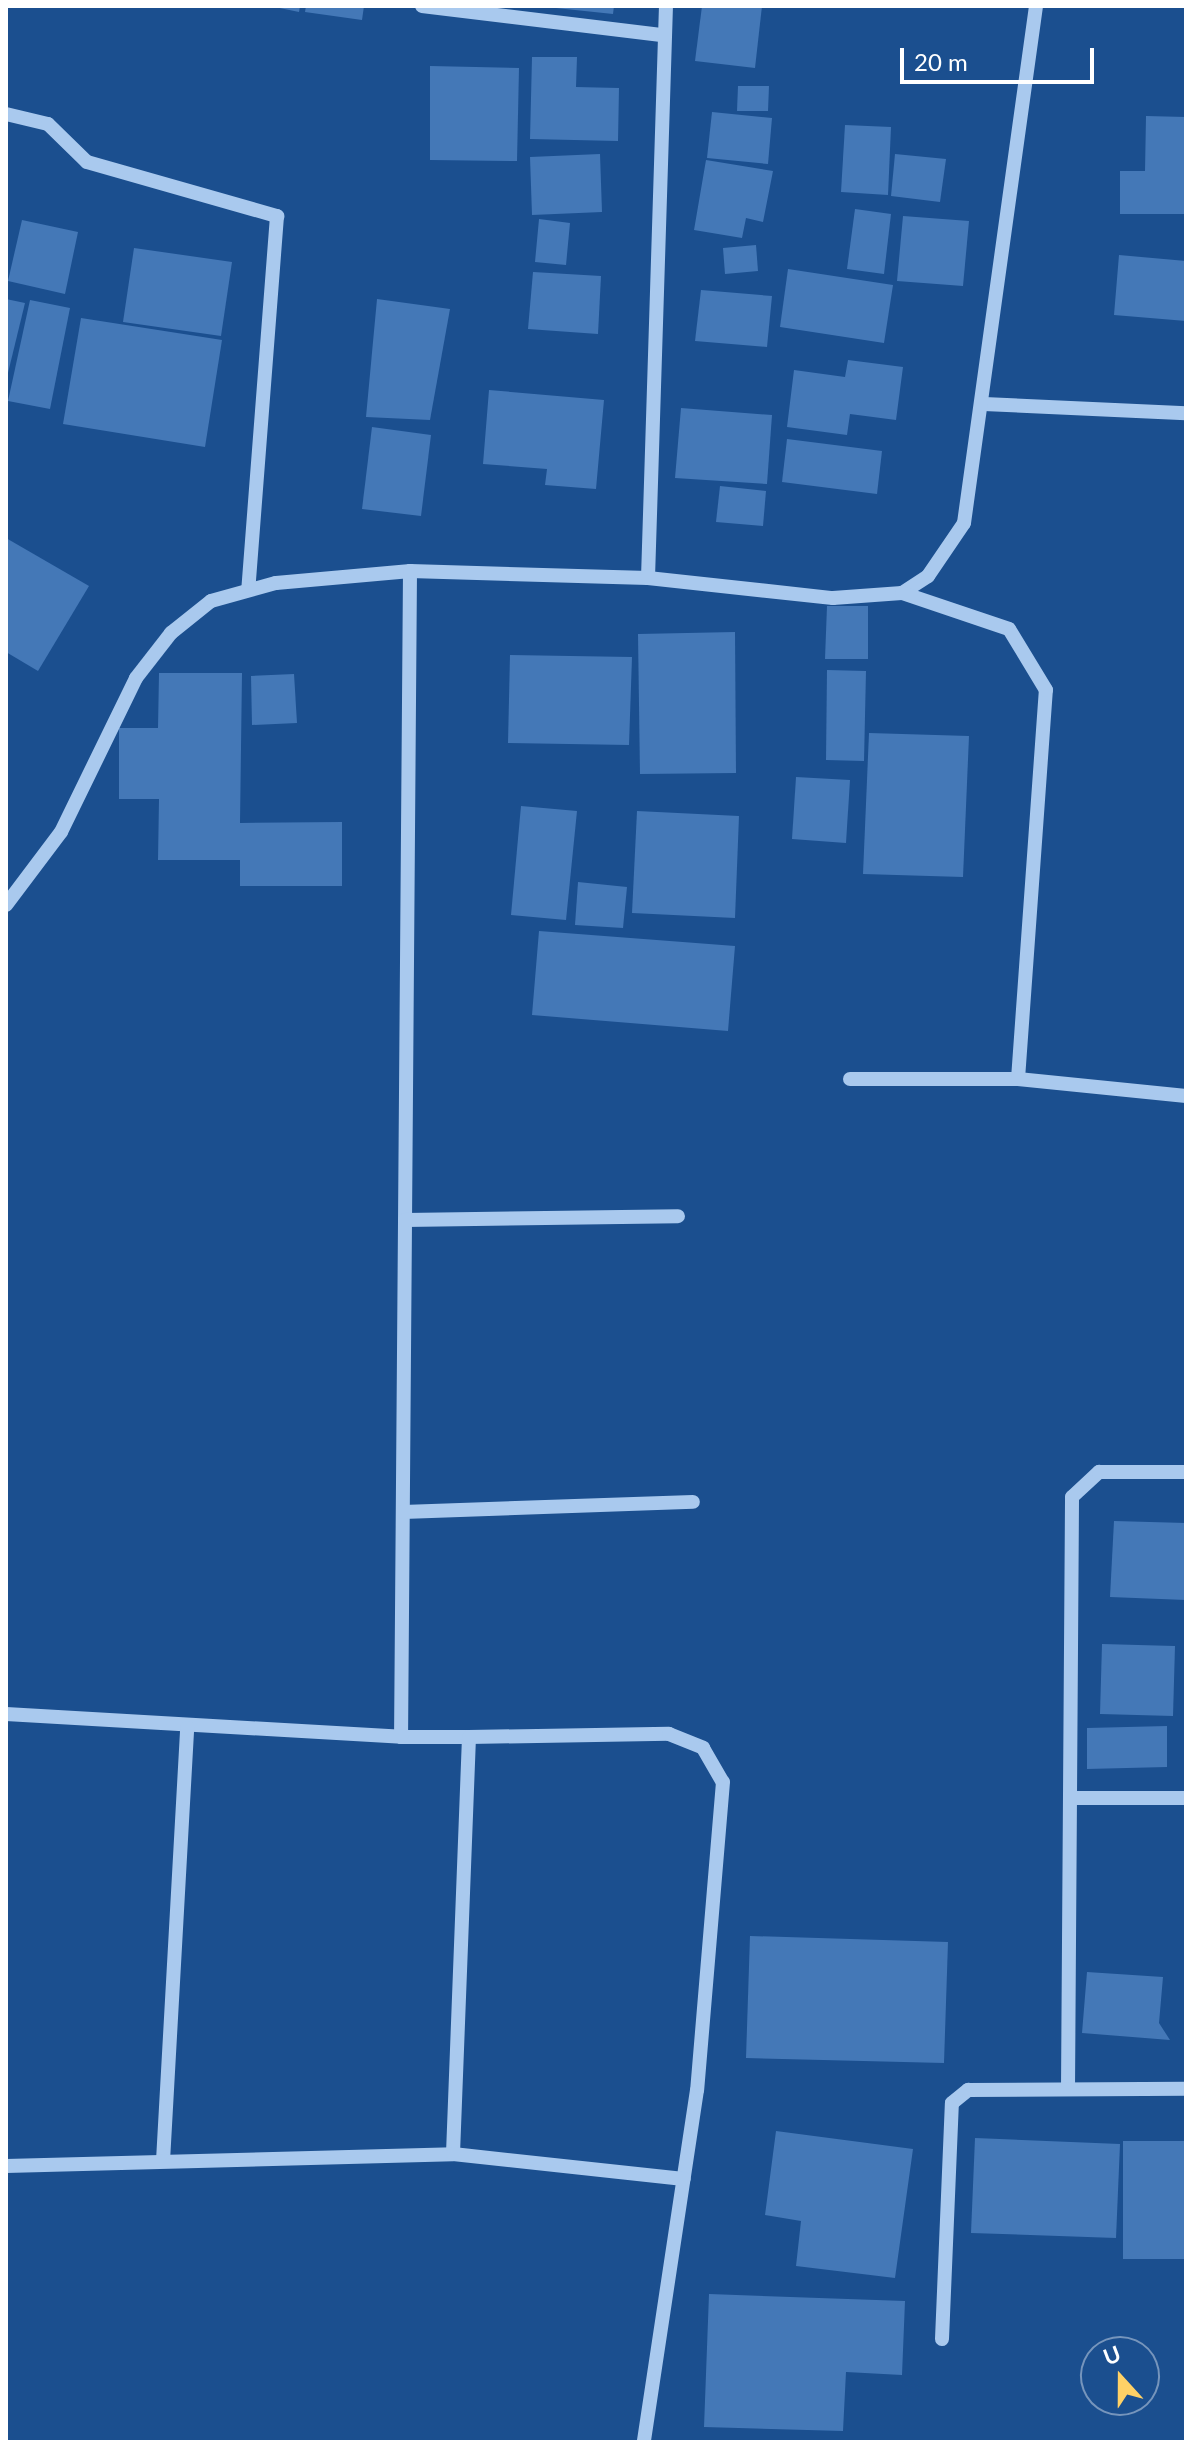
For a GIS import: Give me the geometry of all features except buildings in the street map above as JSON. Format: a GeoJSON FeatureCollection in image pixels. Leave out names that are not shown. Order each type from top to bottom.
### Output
{"type":"FeatureCollection","features":[{"type":"Feature","properties":{"kind":"street"},"geometry":{"type":"LineString","coordinates":[[422,6],[663,35]]}},
{"type":"Feature","properties":{"kind":"street"},"geometry":{"type":"LineString","coordinates":[[648,578],[666,6]]}},
{"type":"Feature","properties":{"kind":"street"},"geometry":{"type":"LineString","coordinates":[[902,593],[945,558],[964,523],[984,404],[1036,6]]}},
{"type":"Feature","properties":{"kind":"street"},"geometry":{"type":"LineString","coordinates":[[6,114],[48,124],[87,162],[277,216],[248,590]]}},
{"type":"Feature","properties":{"kind":"street"},"geometry":{"type":"LineString","coordinates":[[984,404],[1186,413]]}},
{"type":"Feature","properties":{"kind":"street"},"geometry":{"type":"LineString","coordinates":[[401,1737],[410,571]]}},
{"type":"Feature","properties":{"kind":"street"},"geometry":{"type":"LineString","coordinates":[[6,905],[61,832],[153,655],[211,601],[248,590],[410,571],[648,578],[833,598],[902,593],[1009,629],[1046,690],[1018,1079]]}},
{"type":"Feature","properties":{"kind":"street"},"geometry":{"type":"LineString","coordinates":[[850,1079],[1018,1079],[1186,1096]]}},
{"type":"Feature","properties":{"kind":"street"},"geometry":{"type":"LineString","coordinates":[[405,1220],[678,1216]]}},
{"type":"Feature","properties":{"kind":"street"},"geometry":{"type":"LineString","coordinates":[[1068,2089],[1072,1497],[1099,1472],[1186,1472]]}},
{"type":"Feature","properties":{"kind":"street"},"geometry":{"type":"LineString","coordinates":[[403,1512],[693,1502]]}},
{"type":"Feature","properties":{"kind":"street"},"geometry":{"type":"LineString","coordinates":[[6,1714],[187,1728],[401,1737],[669,1734],[703,1748],[723,1782],[684,2179],[644,2442]]}},
{"type":"Feature","properties":{"kind":"street"},"geometry":{"type":"LineString","coordinates":[[163,2161],[187,1728]]}},
{"type":"Feature","properties":{"kind":"street"},"geometry":{"type":"LineString","coordinates":[[453,2154],[469,1737]]}},
{"type":"Feature","properties":{"kind":"street"},"geometry":{"type":"LineString","coordinates":[[1071,1798],[1186,1798]]}},
{"type":"Feature","properties":{"kind":"street"},"geometry":{"type":"LineString","coordinates":[[942,2339],[952,2103],[968,2090],[1186,2089]]}},
{"type":"Feature","properties":{"kind":"street"},"geometry":{"type":"LineString","coordinates":[[6,2166],[453,2154],[684,2179]]}}]}
